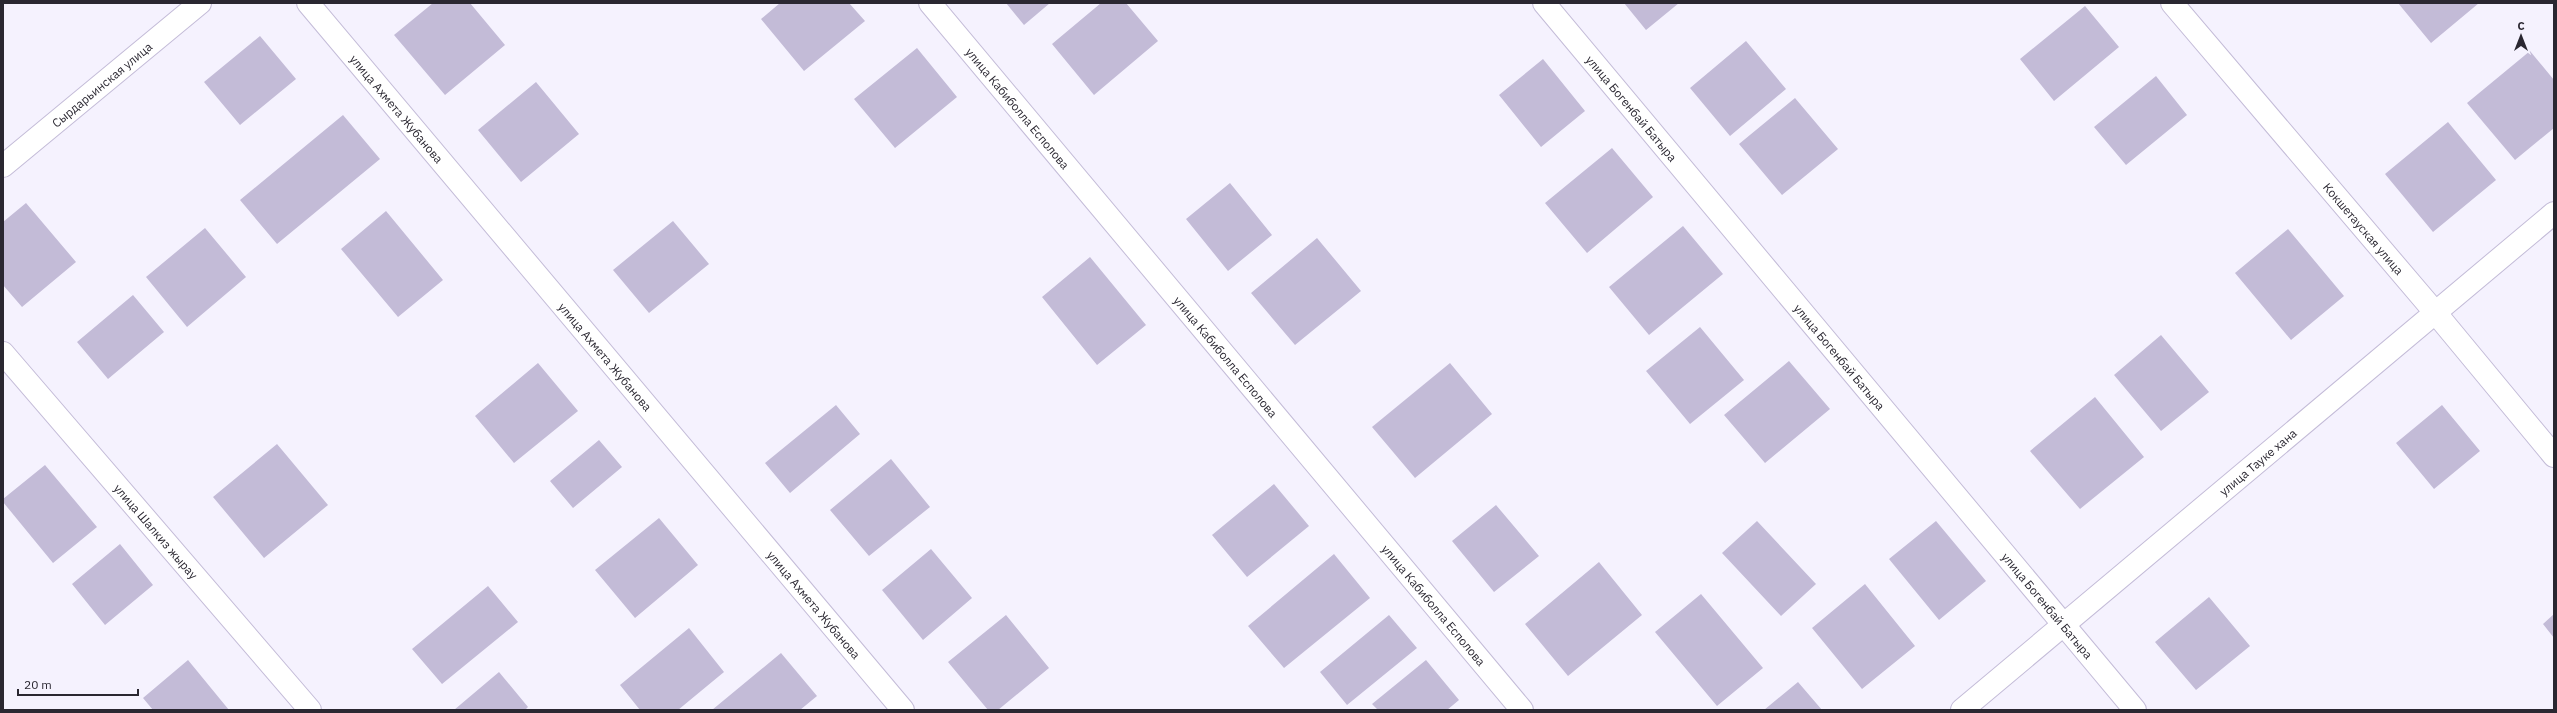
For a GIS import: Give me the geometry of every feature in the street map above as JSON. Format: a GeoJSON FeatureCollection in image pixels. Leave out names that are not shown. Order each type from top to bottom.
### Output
{"type":"FeatureCollection","features":[{"type":"Feature","properties":{"kind":"street","name":"Сырдарьинская улица"},"geometry":{"type":"LineString","coordinates":[[3,166],[200,3]]}},
{"type":"Feature","properties":{"kind":"street","name":"улица Ахмета Жубанова"},"geometry":{"type":"LineString","coordinates":[[308,3],[903,710]]}},
{"type":"Feature","properties":{"kind":"street","name":"улица Кабиболла Есполова"},"geometry":{"type":"LineString","coordinates":[[930,3],[1522,710]]}},
{"type":"Feature","properties":{"kind":"street","name":"улица Богенбай Батыра"},"geometry":{"type":"LineString","coordinates":[[1544,3],[2135,710]]}},
{"type":"Feature","properties":{"kind":"street","name":"Кокшетауская улица"},"geometry":{"type":"LineString","coordinates":[[2172,3],[2434,311],[2554,456]]}},
{"type":"Feature","properties":{"kind":"street","name":"улица Тауке хана"},"geometry":{"type":"LineString","coordinates":[[1962,710],[2434,311],[2554,213]]}},
{"type":"Feature","properties":{"kind":"street","name":"улица Шалкиз жырау"},"geometry":{"type":"LineString","coordinates":[[3,353],[310,710]]}},
{"type":"Feature","properties":{"kind":"building"},"geometry":{"type":"Polygon","coordinates":[[[433,3],[470,3],[505,45],[445,95],[394,35],[433,3]]]}},
{"type":"Feature","properties":{"kind":"building"},"geometry":{"type":"Polygon","coordinates":[[[780,3],[849,3],[865,21],[804,71],[761,19],[780,3]]]}},
{"type":"Feature","properties":{"kind":"building"},"geometry":{"type":"Polygon","coordinates":[[[1006,3],[1050,3],[1024,25],[1006,3]]]}},
{"type":"Feature","properties":{"kind":"building"},"geometry":{"type":"Polygon","coordinates":[[[1101,3],[1126,3],[1158,41],[1094,95],[1052,44],[1101,3]]]}},
{"type":"Feature","properties":{"kind":"building"},"geometry":{"type":"Polygon","coordinates":[[[1624,3],[1679,3],[1646,30],[1624,3]]]}},
{"type":"Feature","properties":{"kind":"building"},"geometry":{"type":"Polygon","coordinates":[[[2398,3],[2479,3],[2431,43],[2398,3]]]}},
{"type":"Feature","properties":{"kind":"building"},"geometry":{"type":"Polygon","coordinates":[[[2085,6],[2119,47],[2054,101],[2020,59],[2085,6]]]}},
{"type":"Feature","properties":{"kind":"building"},"geometry":{"type":"Polygon","coordinates":[[[260,36],[296,79],[240,125],[204,82],[260,36]]]}},
{"type":"Feature","properties":{"kind":"building"},"geometry":{"type":"Polygon","coordinates":[[[1746,41],[1786,89],[1730,136],[1690,88],[1746,41]]]}},
{"type":"Feature","properties":{"kind":"building"},"geometry":{"type":"Polygon","coordinates":[[[917,48],[957,97],[895,148],[854,99],[917,48]]]}},
{"type":"Feature","properties":{"kind":"building"},"geometry":{"type":"Polygon","coordinates":[[[2530,51],[2554,80],[2554,128],[2515,160],[2467,103],[2530,51]]]}},
{"type":"Feature","properties":{"kind":"building"},"geometry":{"type":"Polygon","coordinates":[[[1543,59],[1585,111],[1541,147],[1499,95],[1543,59]]]}},
{"type":"Feature","properties":{"kind":"building"},"geometry":{"type":"Polygon","coordinates":[[[2156,76],[2187,115],[2126,165],[2094,127],[2156,76]]]}},
{"type":"Feature","properties":{"kind":"building"},"geometry":{"type":"Polygon","coordinates":[[[536,82],[579,134],[521,182],[478,130],[536,82]]]}},
{"type":"Feature","properties":{"kind":"building"},"geometry":{"type":"Polygon","coordinates":[[[1795,98],[1838,149],[1782,195],[1739,144],[1795,98]]]}},
{"type":"Feature","properties":{"kind":"building"},"geometry":{"type":"Polygon","coordinates":[[[343,115],[380,159],[277,244],[240,200],[343,115]]]}},
{"type":"Feature","properties":{"kind":"building"},"geometry":{"type":"Polygon","coordinates":[[[2448,122],[2496,180],[2433,232],[2385,174],[2448,122]]]}},
{"type":"Feature","properties":{"kind":"building"},"geometry":{"type":"Polygon","coordinates":[[[1612,148],[1653,197],[1587,253],[1545,203],[1612,148]]]}},
{"type":"Feature","properties":{"kind":"building"},"geometry":{"type":"Polygon","coordinates":[[[1230,183],[1272,235],[1228,271],[1186,219],[1230,183]]]}},
{"type":"Feature","properties":{"kind":"building"},"geometry":{"type":"Polygon","coordinates":[[[26,203],[76,262],[22,307],[3,285],[3,222],[26,203]]]}},
{"type":"Feature","properties":{"kind":"building"},"geometry":{"type":"Polygon","coordinates":[[[386,211],[443,280],[398,317],[341,249],[386,211]]]}},
{"type":"Feature","properties":{"kind":"building"},"geometry":{"type":"Polygon","coordinates":[[[673,221],[709,264],[649,313],[613,270],[673,221]]]}},
{"type":"Feature","properties":{"kind":"building"},"geometry":{"type":"Polygon","coordinates":[[[1683,226],[1723,274],[1649,335],[1609,287],[1683,226]]]}},
{"type":"Feature","properties":{"kind":"building"},"geometry":{"type":"Polygon","coordinates":[[[205,228],[246,277],[187,327],[146,277],[205,228]]]}},
{"type":"Feature","properties":{"kind":"building"},"geometry":{"type":"Polygon","coordinates":[[[2288,229],[2344,296],[2291,340],[2235,273],[2288,229]]]}},
{"type":"Feature","properties":{"kind":"building"},"geometry":{"type":"Polygon","coordinates":[[[1317,238],[1361,291],[1295,345],[1251,293],[1317,238]]]}},
{"type":"Feature","properties":{"kind":"building"},"geometry":{"type":"Polygon","coordinates":[[[1090,257],[1146,325],[1097,365],[1042,297],[1090,257]]]}},
{"type":"Feature","properties":{"kind":"building"},"geometry":{"type":"Polygon","coordinates":[[[133,295],[164,332],[108,379],[77,342],[133,295]]]}},
{"type":"Feature","properties":{"kind":"building"},"geometry":{"type":"Polygon","coordinates":[[[1700,327],[1744,380],[1690,424],[1646,371],[1700,327]]]}},
{"type":"Feature","properties":{"kind":"building"},"geometry":{"type":"Polygon","coordinates":[[[2161,335],[2209,392],[2161,431],[2114,375],[2161,335]]]}},
{"type":"Feature","properties":{"kind":"building"},"geometry":{"type":"Polygon","coordinates":[[[1789,361],[1830,409],[1765,463],[1724,415],[1789,361]]]}},
{"type":"Feature","properties":{"kind":"building"},"geometry":{"type":"Polygon","coordinates":[[[538,363],[578,411],[514,463],[475,416],[538,363]]]}},
{"type":"Feature","properties":{"kind":"building"},"geometry":{"type":"Polygon","coordinates":[[[1450,363],[1492,414],[1415,478],[1372,427],[1450,363]]]}},
{"type":"Feature","properties":{"kind":"building"},"geometry":{"type":"Polygon","coordinates":[[[2095,397],[2144,457],[2080,509],[2030,451],[2095,397]]]}},
{"type":"Feature","properties":{"kind":"building"},"geometry":{"type":"Polygon","coordinates":[[[836,405],[860,434],[790,493],[765,463],[836,405]]]}},
{"type":"Feature","properties":{"kind":"building"},"geometry":{"type":"Polygon","coordinates":[[[2442,405],[2480,451],[2434,489],[2396,443],[2442,405]]]}},
{"type":"Feature","properties":{"kind":"building"},"geometry":{"type":"Polygon","coordinates":[[[599,440],[622,467],[573,508],[550,481],[599,440]]]}},
{"type":"Feature","properties":{"kind":"building"},"geometry":{"type":"Polygon","coordinates":[[[277,444],[328,505],[264,558],[213,497],[277,444]]]}},
{"type":"Feature","properties":{"kind":"building"},"geometry":{"type":"Polygon","coordinates":[[[891,459],[930,507],[869,556],[830,510],[891,459]]]}},
{"type":"Feature","properties":{"kind":"building"},"geometry":{"type":"Polygon","coordinates":[[[45,465],[97,527],[53,563],[3,502],[3,499],[45,465]]]}},
{"type":"Feature","properties":{"kind":"building"},"geometry":{"type":"Polygon","coordinates":[[[1274,484],[1309,526],[1247,577],[1212,535],[1274,484]]]}},
{"type":"Feature","properties":{"kind":"building"},"geometry":{"type":"Polygon","coordinates":[[[1496,505],[1539,556],[1494,592],[1452,541],[1496,505]]]}},
{"type":"Feature","properties":{"kind":"building"},"geometry":{"type":"Polygon","coordinates":[[[659,518],[698,565],[635,618],[595,570],[659,518]]]}},
{"type":"Feature","properties":{"kind":"building"},"geometry":{"type":"Polygon","coordinates":[[[1757,521],[1816,584],[1781,616],[1722,553],[1757,521]]]}},
{"type":"Feature","properties":{"kind":"building"},"geometry":{"type":"Polygon","coordinates":[[[1936,521],[1986,581],[1939,620],[1889,559],[1936,521]]]}},
{"type":"Feature","properties":{"kind":"building"},"geometry":{"type":"Polygon","coordinates":[[[120,544],[153,585],[105,625],[72,584],[120,544]]]}},
{"type":"Feature","properties":{"kind":"building"},"geometry":{"type":"Polygon","coordinates":[[[931,549],[972,598],[923,640],[882,590],[931,549]]]}},
{"type":"Feature","properties":{"kind":"building"},"geometry":{"type":"Polygon","coordinates":[[[1334,554],[1370,598],[1284,668],[1248,626],[1334,554]]]}},
{"type":"Feature","properties":{"kind":"building"},"geometry":{"type":"Polygon","coordinates":[[[1599,562],[1642,615],[1568,676],[1525,624],[1599,562]]]}},
{"type":"Feature","properties":{"kind":"building"},"geometry":{"type":"Polygon","coordinates":[[[1865,584],[1915,646],[1862,689],[1812,628],[1865,584]]]}},
{"type":"Feature","properties":{"kind":"building"},"geometry":{"type":"Polygon","coordinates":[[[488,586],[518,622],[442,684],[412,649],[488,586]]]}},
{"type":"Feature","properties":{"kind":"building"},"geometry":{"type":"Polygon","coordinates":[[[1701,594],[1763,668],[1717,706],[1655,632],[1701,594]]]}},
{"type":"Feature","properties":{"kind":"building"},"geometry":{"type":"Polygon","coordinates":[[[2209,597],[2250,646],[2196,690],[2155,642],[2209,597]]]}},
{"type":"Feature","properties":{"kind":"building"},"geometry":{"type":"Polygon","coordinates":[[[2554,614],[2554,638],[2543,624],[2554,614]]]}},
{"type":"Feature","properties":{"kind":"building"},"geometry":{"type":"Polygon","coordinates":[[[1006,615],[1049,668],[998,710],[988,710],[948,662],[1006,615]]]}},
{"type":"Feature","properties":{"kind":"building"},"geometry":{"type":"Polygon","coordinates":[[[1389,615],[1417,648],[1347,705],[1320,672],[1389,615]]]}},
{"type":"Feature","properties":{"kind":"building"},"geometry":{"type":"Polygon","coordinates":[[[689,628],[724,672],[678,710],[640,710],[620,685],[689,628]]]}},
{"type":"Feature","properties":{"kind":"building"},"geometry":{"type":"Polygon","coordinates":[[[781,653],[817,696],[800,710],[712,710],[781,653]]]}},
{"type":"Feature","properties":{"kind":"building"},"geometry":{"type":"Polygon","coordinates":[[[188,660],[229,710],[153,710],[143,698],[188,660]]]}},
{"type":"Feature","properties":{"kind":"building"},"geometry":{"type":"Polygon","coordinates":[[[1426,660],[1459,700],[1447,710],[1378,710],[1372,704],[1426,660]]]}},
{"type":"Feature","properties":{"kind":"building"},"geometry":{"type":"Polygon","coordinates":[[[499,672],[528,707],[525,710],[454,710],[499,672]]]}},
{"type":"Feature","properties":{"kind":"building"},"geometry":{"type":"Polygon","coordinates":[[[1798,682],[1822,710],[1764,710],[1798,682]]]}}]}
